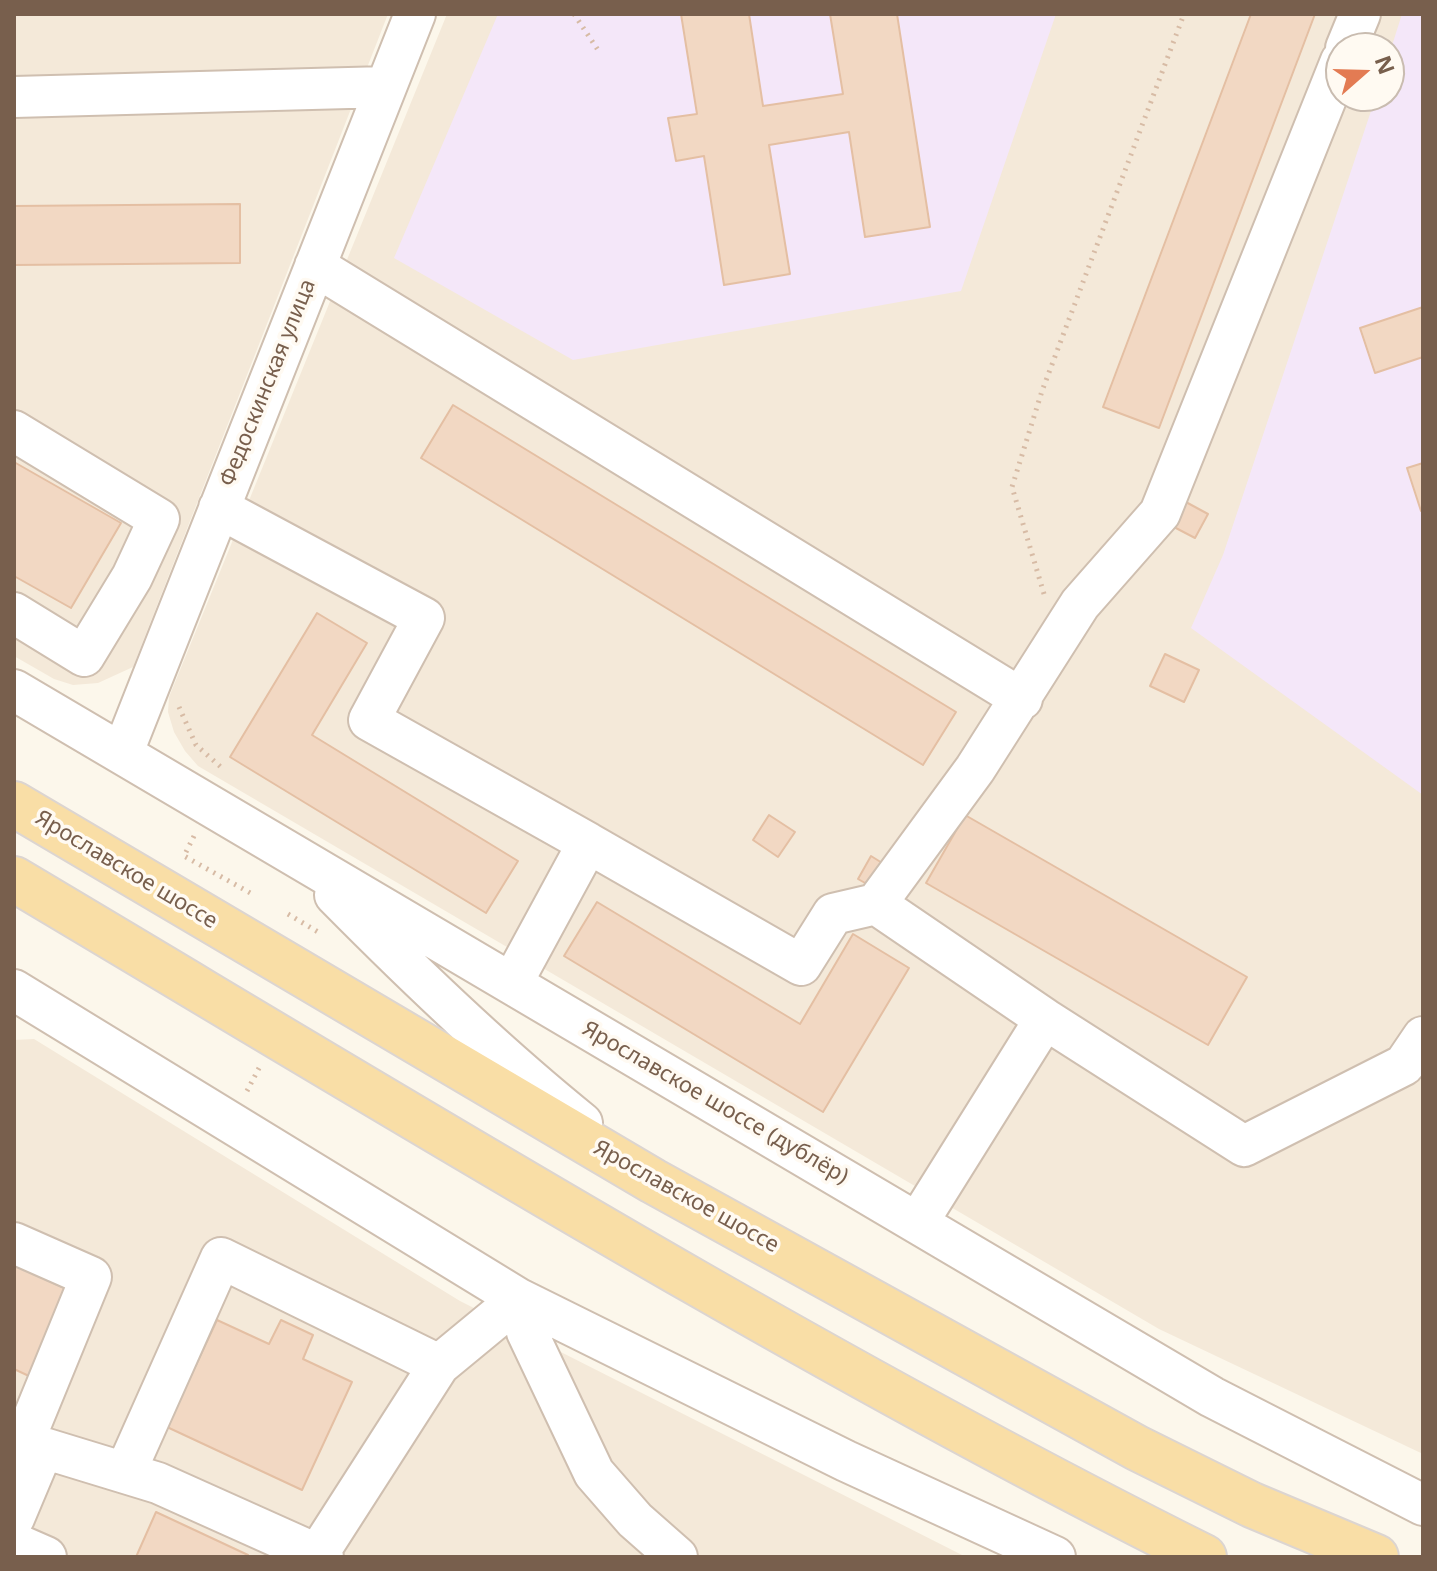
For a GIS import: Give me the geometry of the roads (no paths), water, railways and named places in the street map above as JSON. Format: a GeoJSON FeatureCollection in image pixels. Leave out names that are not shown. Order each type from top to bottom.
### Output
{"type":"FeatureCollection","features":[{"type":"Feature","properties":{"kind":"main road","name":"Ярославское шоссе"},"geometry":{"type":"LineString","coordinates":[[14,804],[653,1181],[1137,1448],[1252,1505],[1376,1557]]}},
{"type":"Feature","properties":{"kind":"main road"},"geometry":{"type":"LineString","coordinates":[[14,879],[836,1362],[1096,1503],[1204,1557]]}},
{"type":"Feature","properties":{"kind":"street","name":"Федоскинская улица"},"geometry":{"type":"LineString","coordinates":[[123,752],[415,14]]}},
{"type":"Feature","properties":{"kind":"street"},"geometry":{"type":"LineString","coordinates":[[14,97],[386,87]]}},
{"type":"Feature","properties":{"kind":"street"},"geometry":{"type":"LineString","coordinates":[[14,431],[159,519],[213,522],[424,618],[369,720],[801,965],[833,914],[876,904],[1022,699],[1080,604],[1160,513],[1325,101]]}},
{"type":"Feature","properties":{"kind":"street"},"geometry":{"type":"LineString","coordinates":[[315,266],[1022,699]]}},
{"type":"Feature","properties":{"kind":"street"},"geometry":{"type":"LineString","coordinates":[[14,613],[84,656],[132,577],[159,519]]}},
{"type":"Feature","properties":{"kind":"street","name":"Ярославское шоссе (дублёр)"},"geometry":{"type":"LineString","coordinates":[[14,690],[1212,1397],[1423,1505]]}},
{"type":"Feature","properties":{"kind":"street"},"geometry":{"type":"LineString","coordinates":[[512,983],[588,843]]}},
{"type":"Feature","properties":{"kind":"street"},"geometry":{"type":"LineString","coordinates":[[299,857],[415,976],[518,1071],[653,1181]]}},
{"type":"Feature","properties":{"kind":"street"},"geometry":{"type":"LineString","coordinates":[[876,904],[1045,1019],[1244,1146],[1417,1054]]}},
{"type":"Feature","properties":{"kind":"street"},"geometry":{"type":"LineString","coordinates":[[14,990],[519,1299],[846,1461],[1055,1557]]}},
{"type":"Feature","properties":{"kind":"street"},"geometry":{"type":"LineString","coordinates":[[918,1222],[1045,1019]]}},
{"type":"Feature","properties":{"kind":"street"},"geometry":{"type":"LineString","coordinates":[[14,1243],[91,1277],[27,1444],[14,1518]]}},
{"type":"Feature","properties":{"kind":"street"},"geometry":{"type":"LineString","coordinates":[[125,1473],[221,1258],[439,1365]]}},
{"type":"Feature","properties":{"kind":"street"},"geometry":{"type":"LineString","coordinates":[[27,1444],[158,1483],[321,1555],[439,1365],[519,1299]]}},
{"type":"Feature","properties":{"kind":"street"},"geometry":{"type":"LineString","coordinates":[[519,1299],[527,1332],[594,1473],[635,1520],[677,1557]]}},
{"type":"Feature","properties":{"kind":"street"},"geometry":{"type":"LineString","coordinates":[[14,1543],[46,1557]]}}]}
